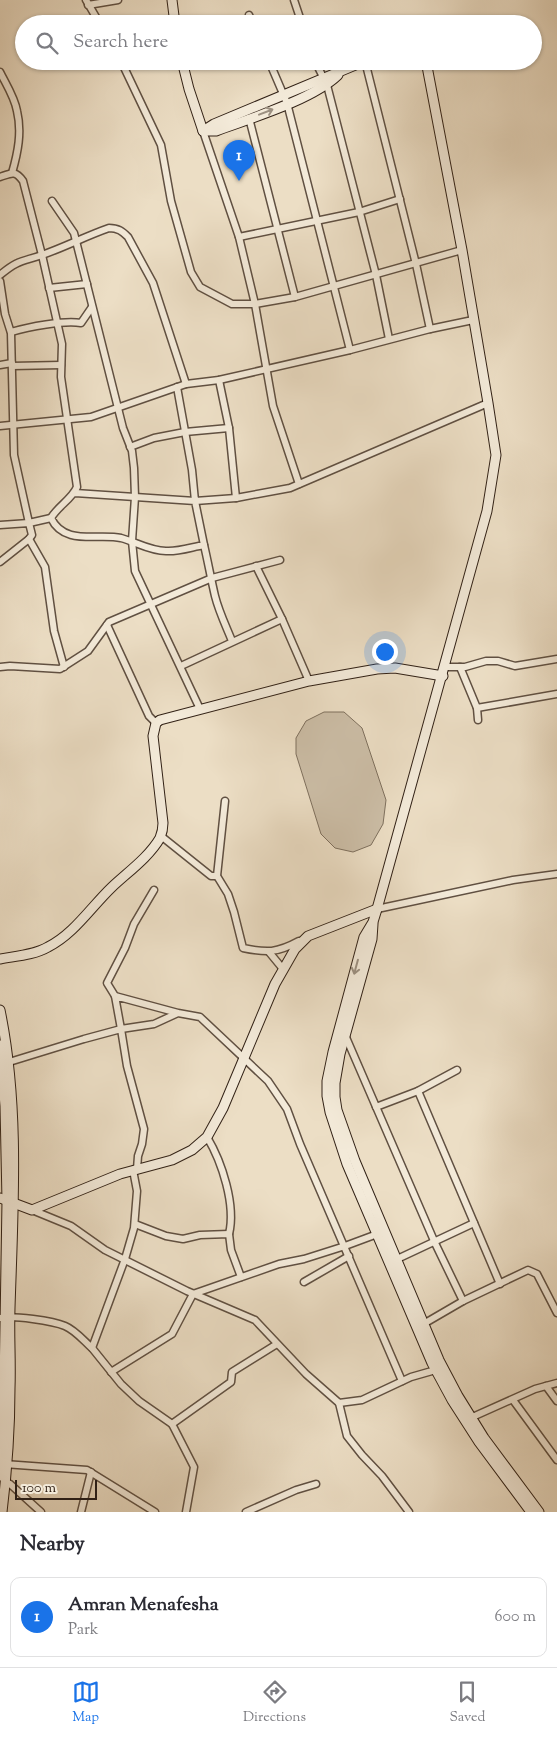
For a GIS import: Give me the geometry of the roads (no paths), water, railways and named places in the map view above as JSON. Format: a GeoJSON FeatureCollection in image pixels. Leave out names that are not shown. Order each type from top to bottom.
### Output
{"type":"FeatureCollection","features":[{"type":"Feature","properties":{"kind":"main road"},"geometry":{"type":"LineString","coordinates":[[172,0],[174,15]]}},
{"type":"Feature","properties":{"kind":"main road"},"geometry":{"type":"LineString","coordinates":[[184,70],[203,131]]}},
{"type":"Feature","properties":{"kind":"main road"},"geometry":{"type":"LineString","coordinates":[[203,131],[216,131],[249,118],[326,82],[346,70]]}},
{"type":"Feature","properties":{"kind":"main road"},"geometry":{"type":"LineString","coordinates":[[428,70],[462,250],[496,456],[487,510],[444,671],[373,922],[372,939],[341,1035],[335,1097],[337,1110],[381,1233],[440,1369],[479,1442],[531,1512]]}},
{"type":"Feature","properties":{"kind":"main road"},"geometry":{"type":"LineString","coordinates":[[203,131],[214,124],[286,100]]}},
{"type":"Feature","properties":{"kind":"main road"},"geometry":{"type":"LineString","coordinates":[[0,959],[48,948],[60,940],[110,888],[148,854],[161,836],[163,823],[153,736],[156,723],[160,720],[309,681],[377,669],[395,668],[444,671]]}},
{"type":"Feature","properties":{"kind":"main road"},"geometry":{"type":"LineString","coordinates":[[6,1201],[32,1210],[120,1174],[172,1160],[192,1150],[207,1137],[223,1108],[283,968],[295,949],[308,936],[377,909]]}},
{"type":"Feature","properties":{"kind":"main road"},"geometry":{"type":"LineString","coordinates":[[0,1010],[7,1042],[3,1064]]}},
{"type":"Feature","properties":{"kind":"main road"},"geometry":{"type":"LineString","coordinates":[[0,1045],[12,1125],[2,1240],[10,1387],[3,1464]]}},
{"type":"Feature","properties":{"kind":"main road"},"geometry":{"type":"LineString","coordinates":[[2,1512],[2,1386],[5,1317],[6,1201]]}},
{"type":"Feature","properties":{"kind":"main road"},"geometry":{"type":"LineString","coordinates":[[468,1419],[539,1512]]}},
{"type":"Feature","properties":{"kind":"street"},"geometry":{"type":"LineString","coordinates":[[95,15],[87,2],[118,0]]}},
{"type":"Feature","properties":{"kind":"street"},"geometry":{"type":"LineString","coordinates":[[294,0],[299,15]]}},
{"type":"Feature","properties":{"kind":"street"},"geometry":{"type":"LineString","coordinates":[[125,70],[161,145],[171,201],[191,272],[200,286],[232,304],[255,304],[295,297],[462,250]]}},
{"type":"Feature","properties":{"kind":"street"},"geometry":{"type":"LineString","coordinates":[[273,70],[286,100],[350,350]]}},
{"type":"Feature","properties":{"kind":"street"},"geometry":{"type":"LineString","coordinates":[[320,70],[326,82],[360,212],[376,275],[389,339]]}},
{"type":"Feature","properties":{"kind":"street"},"geometry":{"type":"LineString","coordinates":[[367,70],[416,264],[430,329]]}},
{"type":"Feature","properties":{"kind":"street"},"geometry":{"type":"LineString","coordinates":[[0,72],[17,110],[20,131],[18,152],[12,173]]}},
{"type":"Feature","properties":{"kind":"street"},"geometry":{"type":"LineString","coordinates":[[249,118],[295,297]]}},
{"type":"Feature","properties":{"kind":"street"},"geometry":{"type":"LineString","coordinates":[[203,131],[239,237],[255,304],[273,406],[299,484]]}},
{"type":"Feature","properties":{"kind":"street"},"geometry":{"type":"LineString","coordinates":[[0,177],[12,173],[18,174],[22,181],[42,255],[62,344],[61,365],[77,487],[75,493]]}},
{"type":"Feature","properties":{"kind":"street"},"geometry":{"type":"LineString","coordinates":[[239,237],[360,212],[400,200]]}},
{"type":"Feature","properties":{"kind":"street"},"geometry":{"type":"LineString","coordinates":[[52,201],[74,234],[130,447],[134,468],[135,497],[132,541],[135,571],[200,709]]}},
{"type":"Feature","properties":{"kind":"street"},"geometry":{"type":"LineString","coordinates":[[0,275],[12,264],[24,259],[42,255],[75,240],[109,228],[117,228],[128,237],[153,283],[186,384]]}},
{"type":"Feature","properties":{"kind":"street"},"geometry":{"type":"LineString","coordinates":[[0,281],[3,319],[11,332],[14,455],[32,530],[32,535],[29,539],[0,562]]}},
{"type":"Feature","properties":{"kind":"street"},"geometry":{"type":"LineString","coordinates":[[49,288],[86,284]]}},
{"type":"Feature","properties":{"kind":"street"},"geometry":{"type":"LineString","coordinates":[[11,332],[29,327],[82,323],[92,306]]}},
{"type":"Feature","properties":{"kind":"street"},"geometry":{"type":"LineString","coordinates":[[0,426],[92,417],[186,384],[219,380],[473,320]]}},
{"type":"Feature","properties":{"kind":"street"},"geometry":{"type":"LineString","coordinates":[[0,365],[61,365]]}},
{"type":"Feature","properties":{"kind":"street"},"geometry":{"type":"LineString","coordinates":[[219,380],[228,428],[236,498]]}},
{"type":"Feature","properties":{"kind":"street"},"geometry":{"type":"LineString","coordinates":[[177,387],[204,545],[220,613],[232,641]]}},
{"type":"Feature","properties":{"kind":"street"},"geometry":{"type":"LineString","coordinates":[[0,525],[29,523],[51,518],[67,498],[75,493],[195,501],[236,498],[290,488],[488,403]]}},
{"type":"Feature","properties":{"kind":"street"},"geometry":{"type":"LineString","coordinates":[[130,447],[154,438],[185,432],[228,428]]}},
{"type":"Feature","properties":{"kind":"street"},"geometry":{"type":"LineString","coordinates":[[51,518],[54,524],[66,533],[89,538],[106,536],[132,541],[156,550],[168,552],[204,545]]}},
{"type":"Feature","properties":{"kind":"street"},"geometry":{"type":"LineString","coordinates":[[29,539],[44,567],[54,630],[64,667]]}},
{"type":"Feature","properties":{"kind":"street"},"geometry":{"type":"LineString","coordinates":[[0,667],[60,669],[88,651],[109,622],[212,578],[280,560]]}},
{"type":"Feature","properties":{"kind":"street"},"geometry":{"type":"LineString","coordinates":[[256,566],[309,681]]}},
{"type":"Feature","properties":{"kind":"street"},"geometry":{"type":"LineString","coordinates":[[180,666],[282,619]]}},
{"type":"Feature","properties":{"kind":"street"},"geometry":{"type":"LineString","coordinates":[[107,625],[150,716],[156,723]]}},
{"type":"Feature","properties":{"kind":"street"},"geometry":{"type":"LineString","coordinates":[[444,671],[486,661],[498,661],[515,666],[557,659]]}},
{"type":"Feature","properties":{"kind":"street"},"geometry":{"type":"LineString","coordinates":[[460,667],[477,708],[478,720]]}},
{"type":"Feature","properties":{"kind":"street"},"geometry":{"type":"LineString","coordinates":[[477,708],[556,694]]}},
{"type":"Feature","properties":{"kind":"street"},"geometry":{"type":"LineString","coordinates":[[225,801],[217,876],[230,900],[243,948],[266,953],[289,947],[308,936]]}},
{"type":"Feature","properties":{"kind":"street"},"geometry":{"type":"LineString","coordinates":[[161,836],[212,876],[217,876]]}},
{"type":"Feature","properties":{"kind":"street"},"geometry":{"type":"LineString","coordinates":[[377,909],[513,880],[557,874]]}},
{"type":"Feature","properties":{"kind":"street"},"geometry":{"type":"LineString","coordinates":[[92,1348],[125,1259],[135,1224],[137,1191],[135,1170],[144,1130],[127,1066],[115,996],[107,983],[125,948],[134,924],[154,890]]}},
{"type":"Feature","properties":{"kind":"street"},"geometry":{"type":"LineString","coordinates":[[269,952],[283,968]]}},
{"type":"Feature","properties":{"kind":"street"},"geometry":{"type":"LineString","coordinates":[[115,996],[200,1017],[268,1081],[287,1109],[300,1144],[402,1381]]}},
{"type":"Feature","properties":{"kind":"street"},"geometry":{"type":"LineString","coordinates":[[3,1064],[121,1029],[154,1024],[178,1013]]}},
{"type":"Feature","properties":{"kind":"street"},"geometry":{"type":"LineString","coordinates":[[341,1035],[376,1107],[434,1241],[463,1301]]}},
{"type":"Feature","properties":{"kind":"street"},"geometry":{"type":"LineString","coordinates":[[376,1107],[418,1091],[457,1070]]}},
{"type":"Feature","properties":{"kind":"street"},"geometry":{"type":"LineString","coordinates":[[418,1091],[500,1284]]}},
{"type":"Feature","properties":{"kind":"street"},"geometry":{"type":"LineString","coordinates":[[207,1137],[215,1151],[230,1199],[232,1221],[229,1234],[231,1250],[241,1277]]}},
{"type":"Feature","properties":{"kind":"street"},"geometry":{"type":"LineString","coordinates":[[32,1210],[70,1226],[105,1250],[193,1294],[255,1320],[306,1374],[339,1403],[347,1436],[382,1476],[409,1512]]}},
{"type":"Feature","properties":{"kind":"street"},"geometry":{"type":"LineString","coordinates":[[393,1261],[474,1223]]}},
{"type":"Feature","properties":{"kind":"street"},"geometry":{"type":"LineString","coordinates":[[135,1224],[166,1236],[183,1238],[200,1235],[229,1234]]}},
{"type":"Feature","properties":{"kind":"street"},"geometry":{"type":"LineString","coordinates":[[111,1372],[172,1334],[193,1294],[279,1264],[304,1259],[381,1233]]}},
{"type":"Feature","properties":{"kind":"street"},"geometry":{"type":"LineString","coordinates":[[304,1282],[349,1256]]}},
{"type":"Feature","properties":{"kind":"street"},"geometry":{"type":"LineString","coordinates":[[420,1326],[463,1301],[528,1270],[537,1274],[557,1313]]}},
{"type":"Feature","properties":{"kind":"street"},"geometry":{"type":"LineString","coordinates":[[5,1317],[67,1326],[92,1348],[121,1384],[139,1401],[172,1424],[194,1467],[186,1512]]}},
{"type":"Feature","properties":{"kind":"street"},"geometry":{"type":"LineString","coordinates":[[172,1424],[231,1382],[232,1372],[277,1344]]}},
{"type":"Feature","properties":{"kind":"street"},"geometry":{"type":"LineString","coordinates":[[339,1403],[362,1400],[402,1381],[440,1369]]}},
{"type":"Feature","properties":{"kind":"street"},"geometry":{"type":"LineString","coordinates":[[468,1419],[535,1389],[557,1383]]}},
{"type":"Feature","properties":{"kind":"street"},"geometry":{"type":"LineString","coordinates":[[546,1386],[557,1401]]}},
{"type":"Feature","properties":{"kind":"street"},"geometry":{"type":"LineString","coordinates":[[513,1400],[557,1460]]}},
{"type":"Feature","properties":{"kind":"street"},"geometry":{"type":"LineString","coordinates":[[3,1464],[87,1470],[155,1512]]}},
{"type":"Feature","properties":{"kind":"street"},"geometry":{"type":"LineString","coordinates":[[81,1512],[91,1472]]}},
{"type":"Feature","properties":{"kind":"street"},"geometry":{"type":"LineString","coordinates":[[3,1479],[40,1512]]}},
{"type":"Feature","properties":{"kind":"street"},"geometry":{"type":"LineString","coordinates":[[246,1512],[296,1490],[316,1484]]}},
{"type":"Feature","properties":{"kind":"place","name":"Amran Menafesha"},"geometry":{"type":"Point","coordinates":[239,181]}}]}
